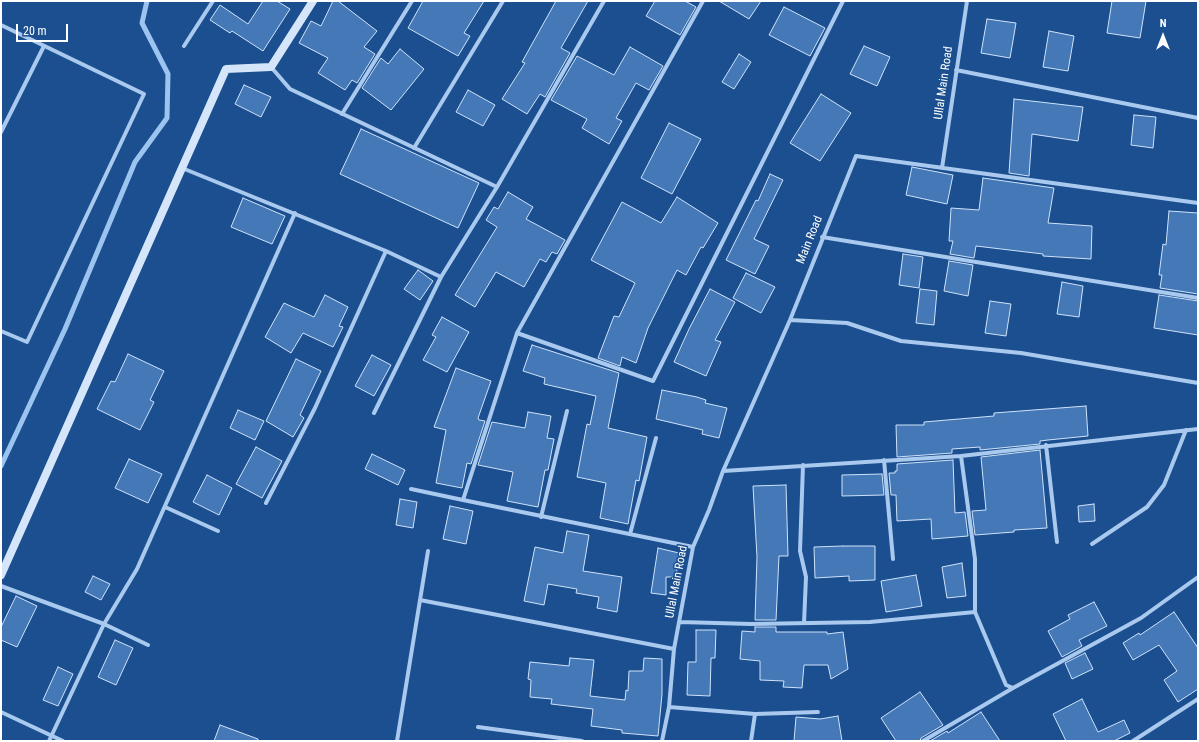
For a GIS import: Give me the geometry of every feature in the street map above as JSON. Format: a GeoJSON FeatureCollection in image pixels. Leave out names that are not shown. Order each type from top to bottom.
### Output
{"type":"FeatureCollection","features":[{"type":"Feature","properties":{"kind":"street"},"geometry":{"type":"LineString","coordinates":[[184,46],[213,1]]}},
{"type":"Feature","properties":{"kind":"street"},"geometry":{"type":"LineString","coordinates":[[271,67],[313,1]]}},
{"type":"Feature","properties":{"kind":"street"},"geometry":{"type":"LineString","coordinates":[[342,114],[412,1]]}},
{"type":"Feature","properties":{"kind":"street"},"geometry":{"type":"LineString","coordinates":[[414,148],[503,1]]}},
{"type":"Feature","properties":{"kind":"street"},"geometry":{"type":"LineString","coordinates":[[374,413],[441,277],[497,187],[604,1]]}},
{"type":"Feature","properties":{"kind":"street"},"geometry":{"type":"LineString","coordinates":[[463,500],[517,333],[703,1]]}},
{"type":"Feature","properties":{"kind":"street"},"geometry":{"type":"LineString","coordinates":[[517,333],[653,381],[843,1]]}},
{"type":"Feature","properties":{"kind":"street","name":"Ullal Main Road"},"geometry":{"type":"LineString","coordinates":[[942,168],[967,1]]}},
{"type":"Feature","properties":{"kind":"street"},"geometry":{"type":"LineString","coordinates":[[1,25],[144,94],[27,342],[1,331]]}},
{"type":"Feature","properties":{"kind":"street"},"geometry":{"type":"LineString","coordinates":[[1,132],[44,46]]}},
{"type":"Feature","properties":{"kind":"street"},"geometry":{"type":"LineString","coordinates":[[271,67],[290,89],[497,187]]}},
{"type":"Feature","properties":{"kind":"street"},"geometry":{"type":"LineString","coordinates":[[1,575],[226,69],[271,67]]}},
{"type":"Feature","properties":{"kind":"street"},"geometry":{"type":"LineString","coordinates":[[956,70],[1198,118]]}},
{"type":"Feature","properties":{"kind":"street","name":"Main Road"},"geometry":{"type":"LineString","coordinates":[[748,411],[790,320],[822,237],[856,156],[942,168]]}},
{"type":"Feature","properties":{"kind":"street"},"geometry":{"type":"LineString","coordinates":[[181,168],[386,251],[441,277]]}},
{"type":"Feature","properties":{"kind":"street"},"geometry":{"type":"LineString","coordinates":[[942,168],[1198,203]]}},
{"type":"Feature","properties":{"kind":"street"},"geometry":{"type":"LineString","coordinates":[[49,741],[104,624],[137,570],[295,213]]}},
{"type":"Feature","properties":{"kind":"street"},"geometry":{"type":"LineString","coordinates":[[822,237],[1198,298]]}},
{"type":"Feature","properties":{"kind":"street"},"geometry":{"type":"LineString","coordinates":[[266,503],[315,408],[386,251]]}},
{"type":"Feature","properties":{"kind":"street"},"geometry":{"type":"LineString","coordinates":[[790,320],[847,323],[901,341],[1020,353],[1198,383]]}},
{"type":"Feature","properties":{"kind":"street"},"geometry":{"type":"LineString","coordinates":[[541,517],[567,411]]}},
{"type":"Feature","properties":{"kind":"street","name":"Ullal Main Road"},"geometry":{"type":"LineString","coordinates":[[662,741],[669,707],[674,649],[693,547],[748,411]]}},
{"type":"Feature","properties":{"kind":"street"},"geometry":{"type":"LineString","coordinates":[[723,471],[961,456],[1046,445],[1198,429]]}},
{"type":"Feature","properties":{"kind":"street"},"geometry":{"type":"LineString","coordinates":[[1092,544],[1147,507],[1164,485],[1186,430]]}},
{"type":"Feature","properties":{"kind":"street"},"geometry":{"type":"LineString","coordinates":[[630,534],[656,438]]}},
{"type":"Feature","properties":{"kind":"street"},"geometry":{"type":"LineString","coordinates":[[1046,445],[1057,542]]}},
{"type":"Feature","properties":{"kind":"street"},"geometry":{"type":"LineString","coordinates":[[961,456],[975,559],[975,612],[1006,685],[1014,688]]}},
{"type":"Feature","properties":{"kind":"street"},"geometry":{"type":"LineString","coordinates":[[884,460],[894,559]]}},
{"type":"Feature","properties":{"kind":"street"},"geometry":{"type":"LineString","coordinates":[[803,465],[800,551],[806,577],[804,623]]}},
{"type":"Feature","properties":{"kind":"street"},"geometry":{"type":"LineString","coordinates":[[411,489],[541,517],[693,547]]}},
{"type":"Feature","properties":{"kind":"street"},"geometry":{"type":"LineString","coordinates":[[165,507],[218,531]]}},
{"type":"Feature","properties":{"kind":"street"},"geometry":{"type":"LineString","coordinates":[[397,741],[406,695],[428,551]]}},
{"type":"Feature","properties":{"kind":"street"},"geometry":{"type":"LineString","coordinates":[[923,741],[1014,688],[1141,618],[1198,577]]}},
{"type":"Feature","properties":{"kind":"street"},"geometry":{"type":"LineString","coordinates":[[1,586],[104,624],[148,645]]}},
{"type":"Feature","properties":{"kind":"street"},"geometry":{"type":"LineString","coordinates":[[420,600],[674,649]]}},
{"type":"Feature","properties":{"kind":"street"},"geometry":{"type":"LineString","coordinates":[[680,622],[870,622],[975,612]]}},
{"type":"Feature","properties":{"kind":"street"},"geometry":{"type":"LineString","coordinates":[[1133,741],[1198,699]]}},
{"type":"Feature","properties":{"kind":"street"},"geometry":{"type":"LineString","coordinates":[[669,707],[755,714],[818,712]]}},
{"type":"Feature","properties":{"kind":"street"},"geometry":{"type":"LineString","coordinates":[[1,712],[63,741]]}},
{"type":"Feature","properties":{"kind":"street"},"geometry":{"type":"LineString","coordinates":[[752,741],[755,714]]}},
{"type":"Feature","properties":{"kind":"street"},"geometry":{"type":"LineString","coordinates":[[478,726],[582,741]]}},
{"type":"Feature","properties":{"kind":"building"},"geometry":{"type":"Polygon","coordinates":[[[263,1],[277,1],[290,9],[263,51],[232,31],[230,33],[210,20],[220,5],[248,24],[263,1]]]}},
{"type":"Feature","properties":{"kind":"building"},"geometry":{"type":"Polygon","coordinates":[[[333,1],[338,1],[377,31],[364,47],[375,54],[357,83],[352,80],[345,90],[318,73],[328,58],[299,43],[311,21],[321,26],[333,1]]]}},
{"type":"Feature","properties":{"kind":"building"},"geometry":{"type":"Polygon","coordinates":[[[423,1],[484,1],[464,33],[470,36],[458,56],[408,28],[423,1]]]}},
{"type":"Feature","properties":{"kind":"building"},"geometry":{"type":"Polygon","coordinates":[[[556,1],[588,1],[561,48],[570,53],[545,97],[540,94],[527,114],[502,99],[525,63],[522,62],[556,1]]]}},
{"type":"Feature","properties":{"kind":"building"},"geometry":{"type":"Polygon","coordinates":[[[655,1],[685,1],[696,7],[680,35],[646,16],[655,1]]]}},
{"type":"Feature","properties":{"kind":"building"},"geometry":{"type":"Polygon","coordinates":[[[719,1],[761,1],[749,19],[719,1]]]}},
{"type":"Feature","properties":{"kind":"building"},"geometry":{"type":"Polygon","coordinates":[[[1112,1],[1146,1],[1140,38],[1107,33],[1112,1]]]}},
{"type":"Feature","properties":{"kind":"building"},"geometry":{"type":"Polygon","coordinates":[[[784,7],[825,28],[810,56],[769,35],[784,7]]]}},
{"type":"Feature","properties":{"kind":"building"},"geometry":{"type":"Polygon","coordinates":[[[987,19],[1016,23],[1010,58],[981,53],[987,19]]]}},
{"type":"Feature","properties":{"kind":"building"},"geometry":{"type":"Polygon","coordinates":[[[1049,31],[1074,36],[1068,71],[1043,67],[1049,31]]]}},
{"type":"Feature","properties":{"kind":"building"},"geometry":{"type":"Polygon","coordinates":[[[864,46],[890,57],[877,86],[850,74],[864,46]]]}},
{"type":"Feature","properties":{"kind":"building"},"geometry":{"type":"Polygon","coordinates":[[[630,47],[663,66],[649,90],[636,83],[616,118],[622,121],[609,144],[582,128],[587,119],[551,100],[577,56],[614,75],[630,47]]]}},
{"type":"Feature","properties":{"kind":"building"},"geometry":{"type":"Polygon","coordinates":[[[400,49],[424,69],[391,110],[362,88],[381,58],[388,64],[400,49]]]}},
{"type":"Feature","properties":{"kind":"building"},"geometry":{"type":"Polygon","coordinates":[[[739,54],[751,62],[734,89],[722,82],[739,54]]]}},
{"type":"Feature","properties":{"kind":"building"},"geometry":{"type":"Polygon","coordinates":[[[244,85],[271,97],[261,117],[235,104],[244,85]]]}},
{"type":"Feature","properties":{"kind":"building"},"geometry":{"type":"Polygon","coordinates":[[[468,90],[495,105],[483,126],[456,112],[468,90]]]}},
{"type":"Feature","properties":{"kind":"building"},"geometry":{"type":"Polygon","coordinates":[[[821,94],[851,113],[820,161],[790,143],[821,94]]]}},
{"type":"Feature","properties":{"kind":"building"},"geometry":{"type":"Polygon","coordinates":[[[1014,99],[1083,107],[1078,141],[1032,134],[1029,176],[1009,173],[1014,99]]]}},
{"type":"Feature","properties":{"kind":"building"},"geometry":{"type":"Polygon","coordinates":[[[1134,115],[1156,117],[1153,148],[1131,145],[1134,115]]]}},
{"type":"Feature","properties":{"kind":"building"},"geometry":{"type":"Polygon","coordinates":[[[669,123],[701,139],[672,194],[641,178],[669,123]]]}},
{"type":"Feature","properties":{"kind":"building"},"geometry":{"type":"Polygon","coordinates":[[[361,129],[479,183],[458,228],[340,174],[361,129]]]}},
{"type":"Feature","properties":{"kind":"building"},"geometry":{"type":"Polygon","coordinates":[[[912,167],[953,175],[947,204],[906,195],[912,167]]]}},
{"type":"Feature","properties":{"kind":"building"},"geometry":{"type":"Polygon","coordinates":[[[770,174],[783,180],[754,239],[769,246],[755,274],[726,260],[756,200],[758,201],[770,174]]]}},
{"type":"Feature","properties":{"kind":"building"},"geometry":{"type":"Polygon","coordinates":[[[983,178],[1054,188],[1048,223],[1092,226],[1091,259],[1043,256],[1043,254],[976,246],[974,258],[950,254],[953,241],[949,241],[951,208],[979,210],[983,178]]]}},
{"type":"Feature","properties":{"kind":"building"},"geometry":{"type":"Polygon","coordinates":[[[508,192],[533,207],[526,219],[565,240],[557,254],[552,252],[546,262],[540,259],[524,287],[496,272],[475,307],[455,295],[497,227],[486,220],[494,207],[498,209],[508,192]]]}},
{"type":"Feature","properties":{"kind":"building"},"geometry":{"type":"Polygon","coordinates":[[[677,197],[718,223],[703,248],[701,247],[686,275],[677,270],[648,328],[636,363],[622,357],[620,366],[598,358],[614,316],[619,317],[635,283],[591,260],[622,202],[661,223],[677,197]]]}},
{"type":"Feature","properties":{"kind":"building"},"geometry":{"type":"Polygon","coordinates":[[[243,198],[285,216],[272,244],[231,227],[243,198]]]}},
{"type":"Feature","properties":{"kind":"building"},"geometry":{"type":"Polygon","coordinates":[[[1169,211],[1198,213],[1198,294],[1160,288],[1162,275],[1159,275],[1163,244],[1166,245],[1169,211]]]}},
{"type":"Feature","properties":{"kind":"building"},"geometry":{"type":"Polygon","coordinates":[[[903,254],[923,257],[919,288],[899,285],[903,254]]]}},
{"type":"Feature","properties":{"kind":"building"},"geometry":{"type":"Polygon","coordinates":[[[949,261],[973,265],[968,296],[944,291],[949,261]]]}},
{"type":"Feature","properties":{"kind":"building"},"geometry":{"type":"Polygon","coordinates":[[[418,270],[433,281],[420,300],[404,289],[418,270]]]}},
{"type":"Feature","properties":{"kind":"building"},"geometry":{"type":"Polygon","coordinates":[[[746,273],[775,287],[761,313],[733,298],[746,273]]]}},
{"type":"Feature","properties":{"kind":"building"},"geometry":{"type":"Polygon","coordinates":[[[1062,282],[1083,286],[1079,317],[1057,314],[1062,282]]]}},
{"type":"Feature","properties":{"kind":"building"},"geometry":{"type":"Polygon","coordinates":[[[710,289],[735,302],[715,340],[721,342],[706,376],[674,362],[710,289]]]}},
{"type":"Feature","properties":{"kind":"building"},"geometry":{"type":"Polygon","coordinates":[[[920,289],[937,291],[934,325],[916,323],[920,289]]]}},
{"type":"Feature","properties":{"kind":"building"},"geometry":{"type":"Polygon","coordinates":[[[325,295],[348,307],[339,326],[343,327],[333,347],[303,333],[291,353],[265,337],[284,303],[314,317],[325,295]]]}},
{"type":"Feature","properties":{"kind":"building"},"geometry":{"type":"Polygon","coordinates":[[[1159,295],[1198,301],[1198,335],[1154,328],[1159,295]]]}},
{"type":"Feature","properties":{"kind":"building"},"geometry":{"type":"Polygon","coordinates":[[[990,301],[1011,304],[1006,336],[985,333],[990,301]]]}},
{"type":"Feature","properties":{"kind":"building"},"geometry":{"type":"Polygon","coordinates":[[[442,317],[469,332],[447,372],[423,360],[436,337],[432,335],[442,317]]]}},
{"type":"Feature","properties":{"kind":"building"},"geometry":{"type":"Polygon","coordinates":[[[532,345],[619,373],[608,428],[647,437],[639,481],[636,480],[628,524],[600,518],[606,483],[577,477],[587,424],[590,425],[596,396],[544,384],[545,378],[523,371],[532,345]]]}},
{"type":"Feature","properties":{"kind":"building"},"geometry":{"type":"Polygon","coordinates":[[[128,354],[164,371],[150,400],[154,402],[140,430],[97,409],[111,381],[115,382],[128,354]]]}},
{"type":"Feature","properties":{"kind":"building"},"geometry":{"type":"Polygon","coordinates":[[[372,355],[391,365],[374,396],[355,386],[372,355]]]}},
{"type":"Feature","properties":{"kind":"building"},"geometry":{"type":"Polygon","coordinates":[[[296,359],[321,371],[300,415],[304,418],[293,437],[266,421],[296,359]]]}},
{"type":"Feature","properties":{"kind":"building"},"geometry":{"type":"Polygon","coordinates":[[[456,368],[491,381],[478,418],[479,420],[485,421],[471,464],[467,463],[462,488],[436,483],[446,430],[434,427],[456,368]]]}},
{"type":"Feature","properties":{"kind":"building"},"geometry":{"type":"Polygon","coordinates":[[[662,390],[697,397],[706,400],[705,403],[727,408],[719,438],[702,434],[703,430],[656,419],[662,390]]]}},
{"type":"Feature","properties":{"kind":"building"},"geometry":{"type":"Polygon","coordinates":[[[1086,406],[1088,436],[1040,441],[1040,444],[980,450],[980,447],[952,449],[952,453],[897,457],[896,425],[924,425],[924,422],[994,416],[994,413],[1086,406]]]}},
{"type":"Feature","properties":{"kind":"building"},"geometry":{"type":"Polygon","coordinates":[[[238,410],[264,421],[255,440],[230,428],[238,410]]]}},
{"type":"Feature","properties":{"kind":"building"},"geometry":{"type":"Polygon","coordinates":[[[528,412],[551,416],[547,438],[554,439],[548,470],[545,470],[538,507],[507,501],[513,472],[478,465],[492,422],[525,428],[528,412]]]}},
{"type":"Feature","properties":{"kind":"building"},"geometry":{"type":"Polygon","coordinates":[[[256,447],[282,461],[262,498],[236,484],[256,447]]]}},
{"type":"Feature","properties":{"kind":"building"},"geometry":{"type":"Polygon","coordinates":[[[1040,450],[1047,528],[1014,530],[1014,532],[975,535],[972,511],[986,510],[981,457],[1040,450]]]}},
{"type":"Feature","properties":{"kind":"building"},"geometry":{"type":"Polygon","coordinates":[[[372,454],[405,470],[398,485],[365,469],[372,454]]]}},
{"type":"Feature","properties":{"kind":"building"},"geometry":{"type":"Polygon","coordinates":[[[129,459],[162,474],[148,503],[115,488],[129,459]]]}},
{"type":"Feature","properties":{"kind":"building"},"geometry":{"type":"Polygon","coordinates":[[[953,460],[955,513],[965,512],[968,536],[932,539],[931,519],[897,521],[896,495],[891,495],[889,473],[895,473],[895,471],[897,471],[897,464],[953,460]]]}},
{"type":"Feature","properties":{"kind":"building"},"geometry":{"type":"Polygon","coordinates":[[[882,474],[884,495],[842,496],[842,475],[882,474]]]}},
{"type":"Feature","properties":{"kind":"building"},"geometry":{"type":"Polygon","coordinates":[[[207,475],[232,488],[219,515],[193,502],[207,475]]]}},
{"type":"Feature","properties":{"kind":"building"},"geometry":{"type":"Polygon","coordinates":[[[786,485],[788,556],[779,556],[776,620],[755,620],[757,557],[753,486],[786,485]]]}},
{"type":"Feature","properties":{"kind":"building"},"geometry":{"type":"Polygon","coordinates":[[[400,499],[417,502],[413,528],[396,525],[400,499]]]}},
{"type":"Feature","properties":{"kind":"building"},"geometry":{"type":"Polygon","coordinates":[[[1094,504],[1095,521],[1079,522],[1078,506],[1094,504]]]}},
{"type":"Feature","properties":{"kind":"building"},"geometry":{"type":"Polygon","coordinates":[[[450,506],[473,511],[466,544],[443,539],[450,506]]]}},
{"type":"Feature","properties":{"kind":"building"},"geometry":{"type":"Polygon","coordinates":[[[567,531],[589,535],[583,571],[622,577],[617,612],[597,608],[599,597],[576,593],[577,589],[548,584],[544,605],[524,601],[535,547],[563,553],[567,531]]]}},
{"type":"Feature","properties":{"kind":"building"},"geometry":{"type":"Polygon","coordinates":[[[875,546],[875,580],[849,581],[849,576],[815,578],[814,547],[875,546]]]}},
{"type":"Feature","properties":{"kind":"building"},"geometry":{"type":"Polygon","coordinates":[[[658,548],[679,553],[676,577],[666,577],[666,595],[651,593],[658,548]]]}},
{"type":"Feature","properties":{"kind":"building"},"geometry":{"type":"Polygon","coordinates":[[[962,563],[966,596],[947,598],[942,567],[962,563]]]}},
{"type":"Feature","properties":{"kind":"building"},"geometry":{"type":"Polygon","coordinates":[[[916,575],[922,606],[886,612],[881,581],[916,575]]]}},
{"type":"Feature","properties":{"kind":"building"},"geometry":{"type":"Polygon","coordinates":[[[93,576],[110,584],[101,600],[85,592],[93,576]]]}},
{"type":"Feature","properties":{"kind":"building"},"geometry":{"type":"Polygon","coordinates":[[[16,596],[37,606],[17,647],[1,640],[1,627],[16,596]]]}},
{"type":"Feature","properties":{"kind":"building"},"geometry":{"type":"Polygon","coordinates":[[[1094,602],[1107,626],[1079,640],[1082,646],[1062,657],[1048,631],[1070,619],[1068,615],[1094,602]]]}},
{"type":"Feature","properties":{"kind":"building"},"geometry":{"type":"Polygon","coordinates":[[[1174,612],[1198,648],[1198,689],[1178,702],[1164,680],[1177,671],[1159,645],[1133,660],[1123,643],[1139,633],[1140,635],[1174,612]]]}},
{"type":"Feature","properties":{"kind":"building"},"geometry":{"type":"Polygon","coordinates":[[[755,627],[776,627],[776,632],[827,632],[827,634],[843,632],[848,669],[831,679],[828,665],[804,665],[802,688],[783,687],[784,681],[760,680],[760,661],[740,659],[742,631],[755,632],[755,627]]]}},
{"type":"Feature","properties":{"kind":"building"},"geometry":{"type":"Polygon","coordinates":[[[696,630],[716,630],[715,658],[711,658],[710,696],[687,695],[688,662],[696,662],[696,630]]]}},
{"type":"Feature","properties":{"kind":"building"},"geometry":{"type":"Polygon","coordinates":[[[115,640],[133,648],[116,685],[98,677],[115,640]]]}},
{"type":"Feature","properties":{"kind":"building"},"geometry":{"type":"Polygon","coordinates":[[[1085,653],[1093,669],[1072,679],[1065,663],[1085,653]]]}},
{"type":"Feature","properties":{"kind":"building"},"geometry":{"type":"Polygon","coordinates":[[[570,658],[594,660],[590,696],[625,700],[626,690],[628,691],[629,671],[643,671],[644,658],[662,659],[662,694],[658,736],[622,733],[622,730],[591,726],[593,709],[551,704],[552,699],[530,697],[531,680],[528,679],[530,662],[569,666],[570,658]]]}},
{"type":"Feature","properties":{"kind":"building"},"geometry":{"type":"Polygon","coordinates":[[[58,667],[73,674],[58,706],[43,700],[58,667]]]}},
{"type":"Feature","properties":{"kind":"building"},"geometry":{"type":"Polygon","coordinates":[[[920,692],[943,725],[921,738],[920,741],[896,741],[881,718],[920,692]]]}},
{"type":"Feature","properties":{"kind":"building"},"geometry":{"type":"Polygon","coordinates":[[[1082,699],[1098,732],[1124,720],[1130,733],[1114,741],[1066,741],[1053,714],[1082,699]]]}},
{"type":"Feature","properties":{"kind":"building"},"geometry":{"type":"Polygon","coordinates":[[[981,712],[1000,741],[930,741],[947,731],[948,733],[981,712]]]}},
{"type":"Feature","properties":{"kind":"building"},"geometry":{"type":"Polygon","coordinates":[[[838,716],[842,741],[794,741],[796,717],[820,719],[838,716]]]}},
{"type":"Feature","properties":{"kind":"building"},"geometry":{"type":"Polygon","coordinates":[[[220,725],[258,739],[258,741],[214,741],[220,725]]]}},
{"type":"Feature","properties":{"kind":"waterway"},"geometry":{"type":"LineString","coordinates":[[1,466],[65,329],[135,162],[167,118],[168,74],[142,23],[147,1]]}}]}
